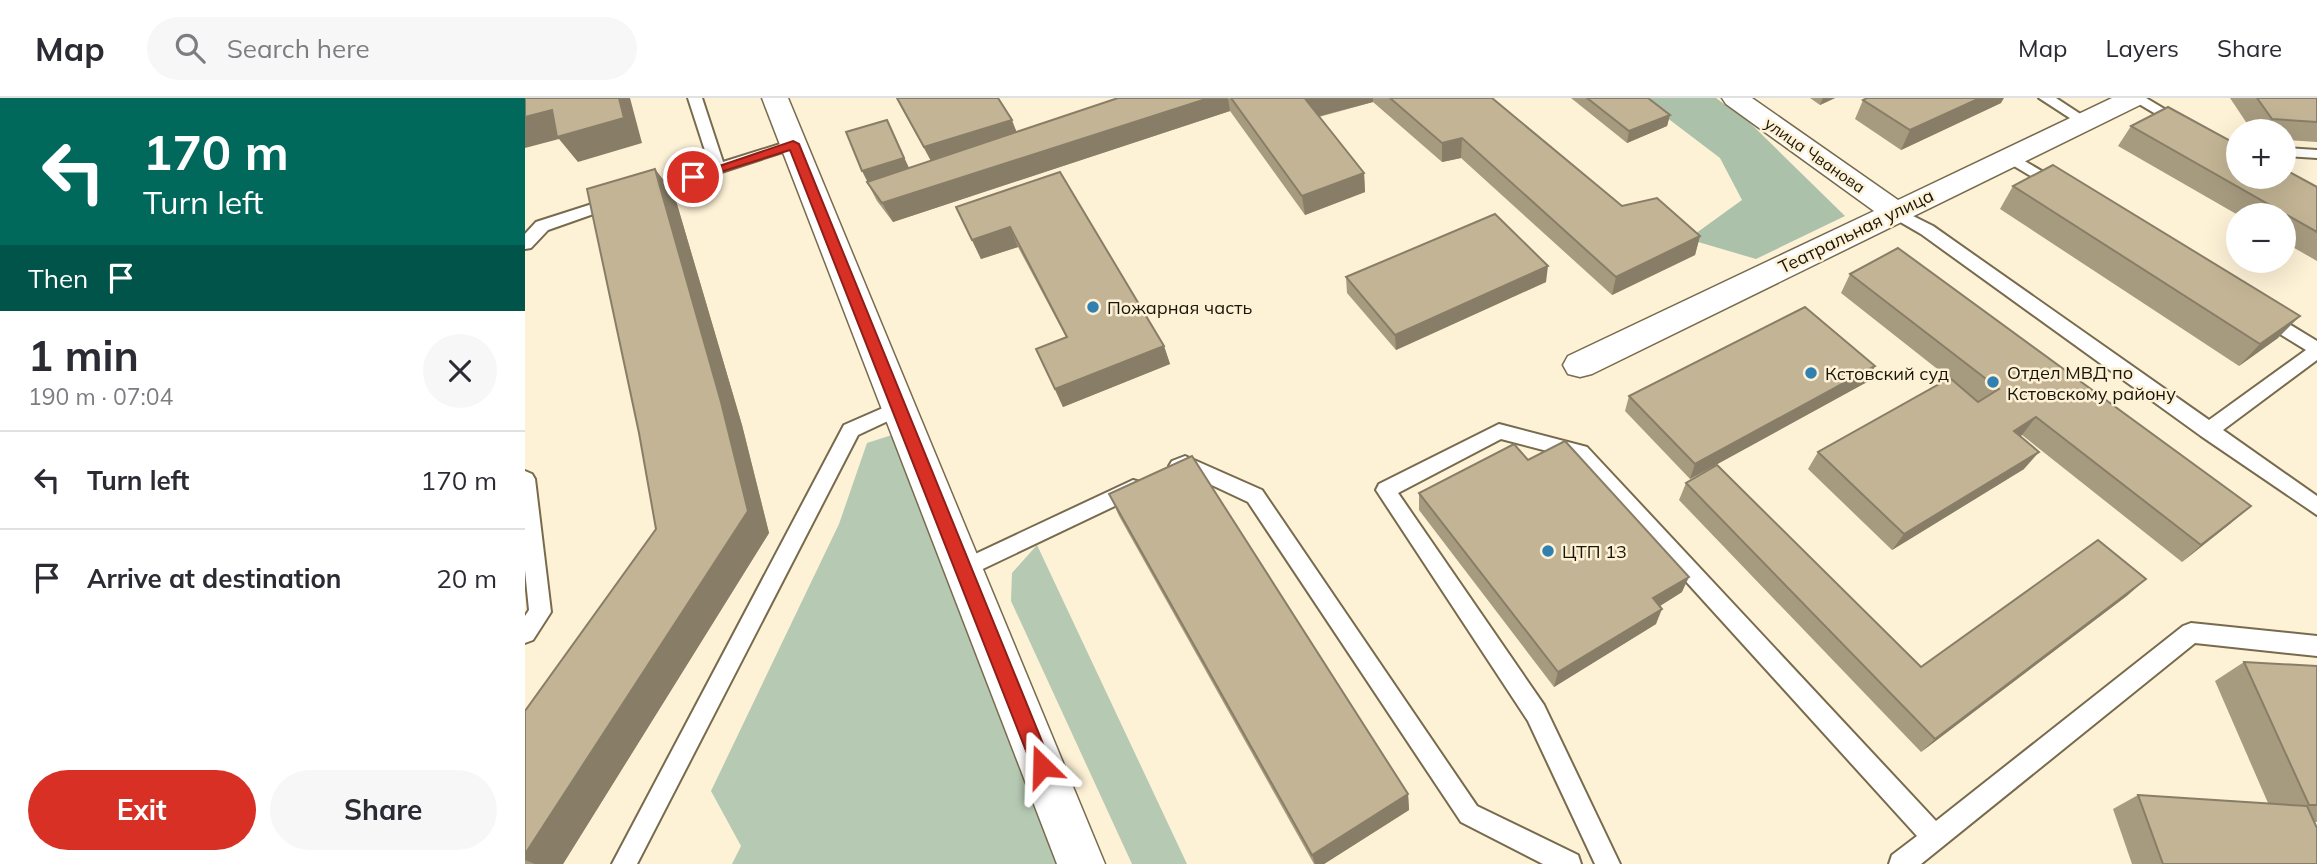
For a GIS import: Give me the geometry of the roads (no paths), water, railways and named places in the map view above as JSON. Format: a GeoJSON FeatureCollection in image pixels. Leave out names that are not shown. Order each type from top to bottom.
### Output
{"type":"FeatureCollection","features":[{"type":"Feature","properties":{"kind":"street"},"geometry":{"type":"LineString","coordinates":[[775,98],[1081,864]]}},
{"type":"Feature","properties":{"kind":"street","name":"улица Чванова"},"geometry":{"type":"LineString","coordinates":[[1734,98],[1895,212]]}},
{"type":"Feature","properties":{"kind":"street","name":"Театральная улица"},"geometry":{"type":"LineString","coordinates":[[1580,365],[2135,98]]}},
{"type":"Feature","properties":{"kind":"lane"},"geometry":{"type":"LineString","coordinates":[[695,98],[718,169]]}},
{"type":"Feature","properties":{"kind":"lane"},"geometry":{"type":"LineString","coordinates":[[2046,98],[2084,121]]}},
{"type":"Feature","properties":{"kind":"lane"},"geometry":{"type":"LineString","coordinates":[[2135,98],[2192,130]]}},
{"type":"Feature","properties":{"kind":"lane"},"geometry":{"type":"LineString","coordinates":[[525,225],[542,226],[793,144]]}},
{"type":"Feature","properties":{"kind":"lane"},"geometry":{"type":"LineString","coordinates":[[2296,153],[2317,154]]}},
{"type":"Feature","properties":{"kind":"lane"},"geometry":{"type":"LineString","coordinates":[[2009,157],[2073,196]]}},
{"type":"Feature","properties":{"kind":"lane"},"geometry":{"type":"LineString","coordinates":[[1895,212],[1927,230],[2317,507]]}},
{"type":"Feature","properties":{"kind":"lane"},"geometry":{"type":"LineString","coordinates":[[525,244],[542,226]]}},
{"type":"Feature","properties":{"kind":"lane"},"geometry":{"type":"LineString","coordinates":[[2208,431],[2317,350],[2247,305]]}},
{"type":"Feature","properties":{"kind":"lane"},"geometry":{"type":"LineString","coordinates":[[624,864],[851,430],[899,408]]}},
{"type":"Feature","properties":{"kind":"lane"},"geometry":{"type":"LineString","coordinates":[[1608,864],[1536,713],[1386,489],[1499,431],[1580,452],[1934,837]]}},
{"type":"Feature","properties":{"kind":"lane"},"geometry":{"type":"LineString","coordinates":[[963,569],[1185,464],[1255,496],[1469,814],[1569,864]]}},
{"type":"Feature","properties":{"kind":"lane"},"geometry":{"type":"LineString","coordinates":[[525,479],[540,612],[525,633]]}},
{"type":"Feature","properties":{"kind":"lane"},"geometry":{"type":"LineString","coordinates":[[1901,864],[2190,633],[2317,646]]}},
{"type":"Feature","properties":{"kind":"place","name":"Пожарная часть"},"geometry":{"type":"Point","coordinates":[1093,307]}},
{"type":"Feature","properties":{"kind":"place","name":"Кстовский суд"},"geometry":{"type":"Point","coordinates":[1811,373]}},
{"type":"Feature","properties":{"kind":"place","name":"Отдел МВД по Кстовскому району"},"geometry":{"type":"Point","coordinates":[1993,382]}},
{"type":"Feature","properties":{"kind":"place","name":"ЦТП 13"},"geometry":{"type":"Point","coordinates":[1548,551]}}]}
